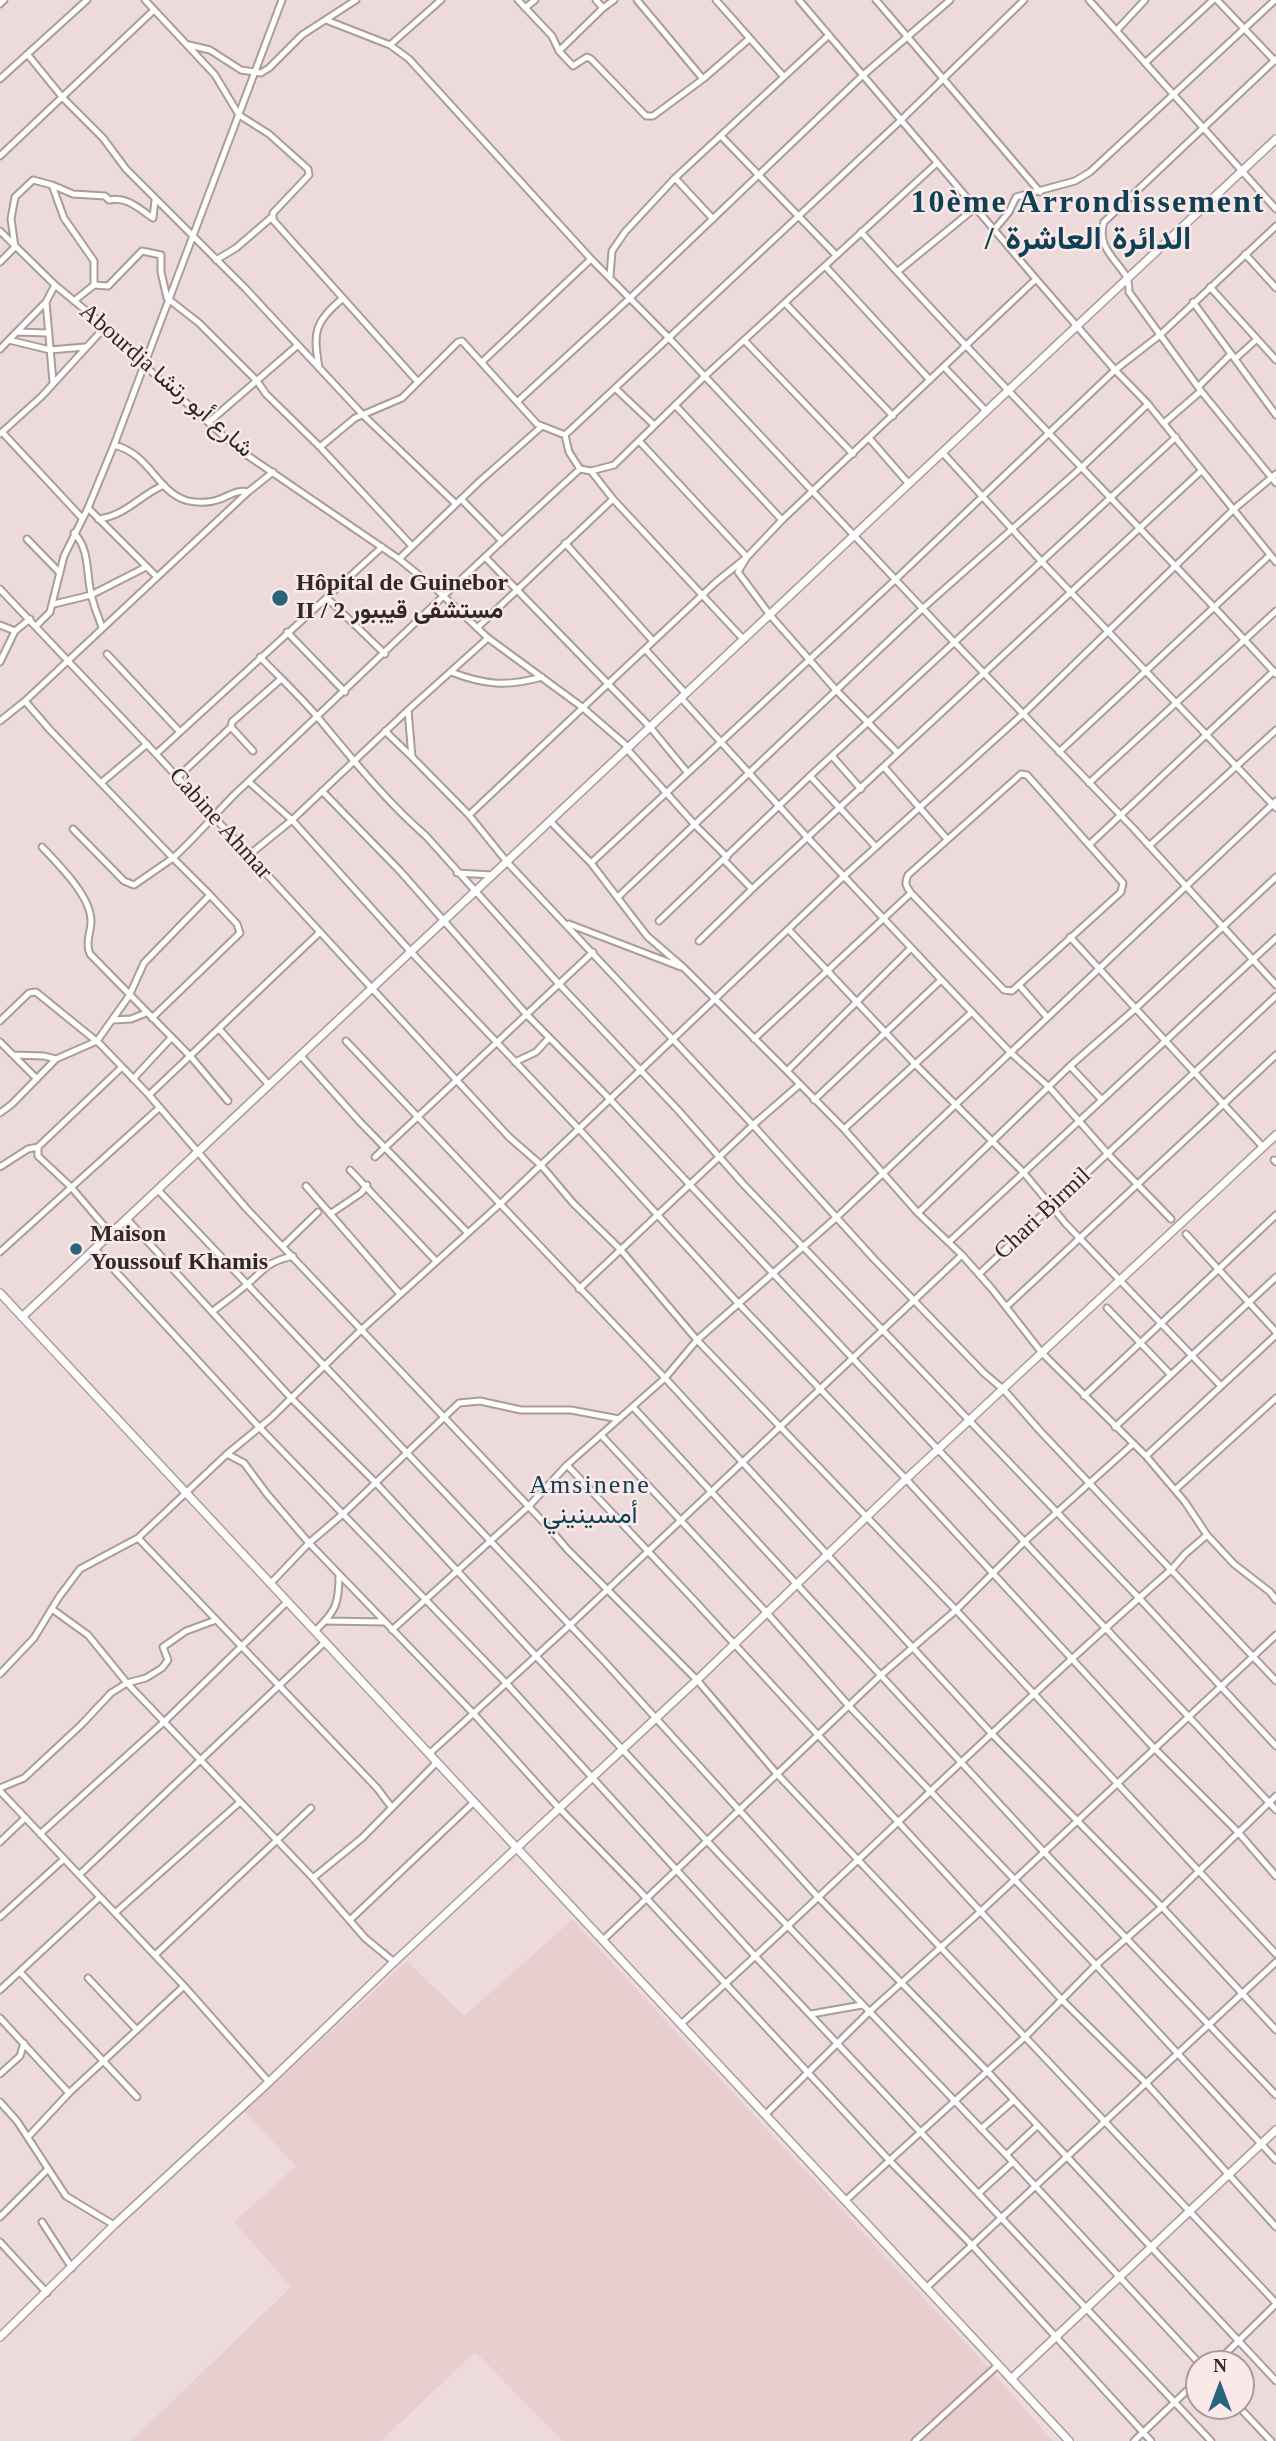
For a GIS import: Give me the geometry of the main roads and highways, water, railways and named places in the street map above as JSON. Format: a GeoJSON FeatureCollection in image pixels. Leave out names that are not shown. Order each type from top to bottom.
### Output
{"type":"FeatureCollection","features":[{"type":"Feature","properties":{"kind":"place","name":"Hôpital de Guinebor II / مستشفى قيببور 2"},"geometry":{"type":"Point","coordinates":[280,598]}},
{"type":"Feature","properties":{"kind":"place","name":"Maison Youssouf Khamis"},"geometry":{"type":"Point","coordinates":[76,1249]}},
{"type":"Feature","properties":{"kind":"district","name":"10ème Arrondissement / الدائرة العاشرة"},"geometry":{"type":"Point","coordinates":[1088,222]}},
{"type":"Feature","properties":{"kind":"district","name":"Amsinene أمسينيني"},"geometry":{"type":"Point","coordinates":[590,1501]}}]}
